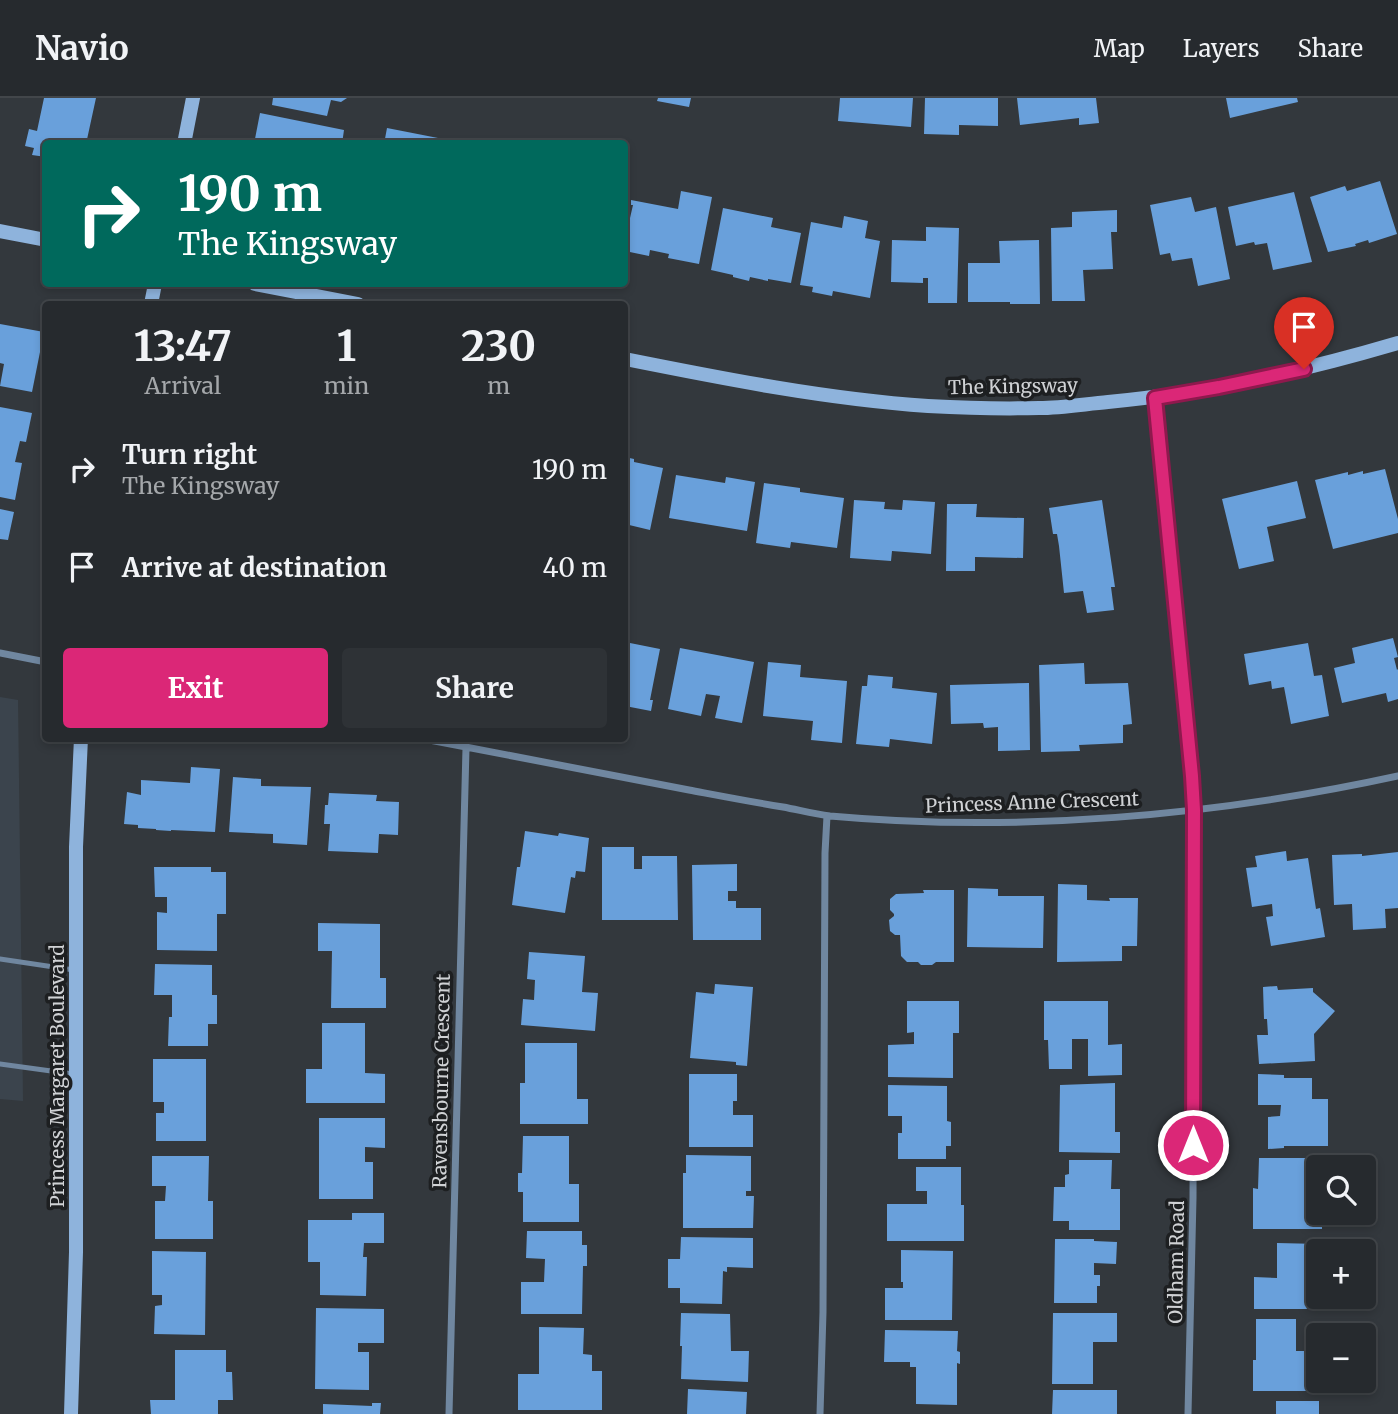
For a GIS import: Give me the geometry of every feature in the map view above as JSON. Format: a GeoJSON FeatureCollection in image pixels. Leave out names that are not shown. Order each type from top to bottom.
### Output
{"type":"FeatureCollection","features":[{"type":"Feature","properties":{"kind":"street"},"geometry":{"type":"LineString","coordinates":[[185,140],[193,98]]}},
{"type":"Feature","properties":{"kind":"street"},"geometry":{"type":"LineString","coordinates":[[0,231],[42,239]]}},
{"type":"Feature","properties":{"kind":"street"},"geometry":{"type":"LineString","coordinates":[[270,287],[343,301]]}},
{"type":"Feature","properties":{"kind":"street","name":"The Kingsway"},"geometry":{"type":"LineString","coordinates":[[628,360],[816,394],[929,406],[1042,408],[1155,398],[1219,387],[1283,374],[1398,343]]}},
{"type":"Feature","properties":{"kind":"street","name":"Oldham Road"},"geometry":{"type":"LineString","coordinates":[[1155,398],[1194,810],[1193,1198],[1188,1414]]}},
{"type":"Feature","properties":{"kind":"street"},"geometry":{"type":"LineString","coordinates":[[0,653],[42,661]]}},
{"type":"Feature","properties":{"kind":"street","name":"Princess Margaret Boulevard"},"geometry":{"type":"LineString","coordinates":[[71,1414],[76,1252],[76,837],[81,742]]}},
{"type":"Feature","properties":{"kind":"street","name":"Princess Anne Crescent"},"geometry":{"type":"LineString","coordinates":[[438,742],[827,816],[969,823],[1194,810],[1345,787],[1398,776]]}},
{"type":"Feature","properties":{"kind":"street","name":"Ravensbourne Crescent"},"geometry":{"type":"LineString","coordinates":[[449,1414],[466,748]]}},
{"type":"Feature","properties":{"kind":"street"},"geometry":{"type":"LineString","coordinates":[[820,1414],[827,816]]}},
{"type":"Feature","properties":{"kind":"lane"},"geometry":{"type":"LineString","coordinates":[[0,959],[77,970]]}},
{"type":"Feature","properties":{"kind":"lane"},"geometry":{"type":"LineString","coordinates":[[0,1064],[76,1075]]}},
{"type":"Feature","properties":{"kind":"shaded area"},"geometry":{"type":"Polygon","coordinates":[[[0,697],[18,700],[23,1101],[0,1099],[0,697]]]}},
{"type":"Feature","properties":{"kind":"building"},"geometry":{"type":"Polygon","coordinates":[[[44,98],[96,98],[87,140],[42,140],[42,156],[32,155],[34,148],[25,146],[29,129],[37,131],[44,98]]]}},
{"type":"Feature","properties":{"kind":"building"},"geometry":{"type":"Polygon","coordinates":[[[273,98],[347,98],[341,102],[331,100],[327,116],[272,105],[273,98]]]}},
{"type":"Feature","properties":{"kind":"building"},"geometry":{"type":"Polygon","coordinates":[[[658,98],[691,98],[689,107],[657,101],[658,98]]]}},
{"type":"Feature","properties":{"kind":"building"},"geometry":{"type":"Polygon","coordinates":[[[840,98],[913,98],[911,127],[838,121],[840,98]]]}},
{"type":"Feature","properties":{"kind":"building"},"geometry":{"type":"Polygon","coordinates":[[[925,98],[998,98],[998,126],[959,125],[959,135],[924,134],[925,98]]]}},
{"type":"Feature","properties":{"kind":"building"},"geometry":{"type":"Polygon","coordinates":[[[1017,98],[1096,98],[1099,123],[1079,125],[1079,118],[1020,125],[1017,98]]]}},
{"type":"Feature","properties":{"kind":"building"},"geometry":{"type":"Polygon","coordinates":[[[1226,98],[1297,98],[1298,102],[1230,118],[1226,98]]]}},
{"type":"Feature","properties":{"kind":"building"},"geometry":{"type":"Polygon","coordinates":[[[260,113],[344,130],[343,140],[255,140],[260,113]]]}},
{"type":"Feature","properties":{"kind":"building"},"geometry":{"type":"Polygon","coordinates":[[[387,128],[438,138],[438,140],[385,140],[387,128]]]}},
{"type":"Feature","properties":{"kind":"building"},"geometry":{"type":"Polygon","coordinates":[[[1380,181],[1397,234],[1328,252],[1310,197],[1345,186],[1347,191],[1380,181]]]}},
{"type":"Feature","properties":{"kind":"building"},"geometry":{"type":"Polygon","coordinates":[[[681,191],[712,197],[699,264],[668,258],[669,254],[650,250],[649,256],[628,252],[628,227],[633,205],[631,200],[678,209],[681,191]]]}},
{"type":"Feature","properties":{"kind":"building"},"geometry":{"type":"Polygon","coordinates":[[[1294,192],[1312,262],[1273,270],[1267,243],[1255,245],[1254,242],[1236,246],[1228,207],[1294,192]]]}},
{"type":"Feature","properties":{"kind":"building"},"geometry":{"type":"Polygon","coordinates":[[[1191,197],[1195,212],[1216,207],[1230,279],[1198,286],[1192,258],[1172,261],[1170,253],[1160,255],[1150,205],[1191,197]]]}},
{"type":"Feature","properties":{"kind":"building"},"geometry":{"type":"Polygon","coordinates":[[[723,208],[773,218],[771,227],[801,233],[791,283],[750,277],[749,281],[711,270],[723,208]]]}},
{"type":"Feature","properties":{"kind":"building"},"geometry":{"type":"Polygon","coordinates":[[[1117,210],[1117,232],[1111,232],[1113,269],[1083,270],[1085,301],[1052,301],[1051,228],[1072,227],[1072,212],[1117,210]]]}},
{"type":"Feature","properties":{"kind":"building"},"geometry":{"type":"Polygon","coordinates":[[[844,216],[868,221],[865,238],[880,241],[870,298],[833,291],[832,296],[812,292],[813,287],[800,285],[811,222],[842,228],[844,216]]]}},
{"type":"Feature","properties":{"kind":"building"},"geometry":{"type":"Polygon","coordinates":[[[926,227],[959,228],[957,303],[928,303],[928,278],[923,278],[923,283],[891,282],[892,240],[926,241],[926,227]]]}},
{"type":"Feature","properties":{"kind":"building"},"geometry":{"type":"Polygon","coordinates":[[[1039,240],[1040,304],[968,302],[968,263],[1000,263],[999,241],[1039,240]]]}},
{"type":"Feature","properties":{"kind":"building"},"geometry":{"type":"Polygon","coordinates":[[[0,324],[42,332],[32,392],[0,386],[4,364],[0,363],[0,324]]]}},
{"type":"Feature","properties":{"kind":"building"},"geometry":{"type":"Polygon","coordinates":[[[0,407],[32,413],[26,442],[20,441],[15,462],[22,463],[15,500],[0,497],[0,407]]]}},
{"type":"Feature","properties":{"kind":"building"},"geometry":{"type":"Polygon","coordinates":[[[628,458],[634,459],[634,462],[663,468],[650,530],[628,525],[628,458]]]}},
{"type":"Feature","properties":{"kind":"building"},"geometry":{"type":"Polygon","coordinates":[[[1385,469],[1398,519],[1398,533],[1333,549],[1315,480],[1348,472],[1348,475],[1363,471],[1363,474],[1385,469]]]}},
{"type":"Feature","properties":{"kind":"building"},"geometry":{"type":"Polygon","coordinates":[[[676,475],[725,483],[726,477],[755,482],[747,531],[669,518],[676,475]]]}},
{"type":"Feature","properties":{"kind":"building"},"geometry":{"type":"Polygon","coordinates":[[[1297,481],[1306,518],[1267,527],[1274,561],[1239,569],[1222,499],[1297,481]]]}},
{"type":"Feature","properties":{"kind":"building"},"geometry":{"type":"Polygon","coordinates":[[[764,483],[800,488],[800,492],[844,498],[837,548],[791,542],[790,548],[756,543],[764,483]]]}},
{"type":"Feature","properties":{"kind":"building"},"geometry":{"type":"Polygon","coordinates":[[[854,500],[885,502],[884,509],[902,510],[903,500],[935,502],[931,554],[892,551],[891,561],[850,558],[854,500]]]}},
{"type":"Feature","properties":{"kind":"building"},"geometry":{"type":"Polygon","coordinates":[[[1102,500],[1115,587],[1111,587],[1114,610],[1087,613],[1083,591],[1064,593],[1057,534],[1053,534],[1049,508],[1102,500]]]}},
{"type":"Feature","properties":{"kind":"building"},"geometry":{"type":"Polygon","coordinates":[[[947,504],[977,504],[976,517],[1024,518],[1023,558],[975,557],[975,571],[946,571],[947,504]]]}},
{"type":"Feature","properties":{"kind":"building"},"geometry":{"type":"Polygon","coordinates":[[[0,509],[14,512],[8,540],[0,539],[0,509]]]}},
{"type":"Feature","properties":{"kind":"building"},"geometry":{"type":"Polygon","coordinates":[[[1393,638],[1398,657],[1394,658],[1398,669],[1398,699],[1388,702],[1386,693],[1342,703],[1334,668],[1355,663],[1352,648],[1393,638]]]}},
{"type":"Feature","properties":{"kind":"building"},"geometry":{"type":"Polygon","coordinates":[[[628,643],[660,649],[650,700],[653,700],[651,711],[628,707],[628,643]]]}},
{"type":"Feature","properties":{"kind":"building"},"geometry":{"type":"Polygon","coordinates":[[[1308,643],[1314,676],[1322,675],[1329,716],[1291,724],[1284,687],[1272,689],[1271,681],[1249,685],[1244,654],[1308,643]]]}},
{"type":"Feature","properties":{"kind":"building"},"geometry":{"type":"Polygon","coordinates":[[[680,648],[754,662],[742,723],[715,718],[720,696],[706,694],[701,716],[668,709],[680,648]]]}},
{"type":"Feature","properties":{"kind":"building"},"geometry":{"type":"Polygon","coordinates":[[[768,662],[801,665],[800,677],[847,681],[842,743],[811,740],[813,721],[763,716],[768,662]]]}},
{"type":"Feature","properties":{"kind":"building"},"geometry":{"type":"Polygon","coordinates":[[[1084,663],[1085,684],[1128,683],[1132,724],[1123,725],[1123,743],[1079,745],[1080,751],[1041,752],[1039,665],[1084,663]]]}},
{"type":"Feature","properties":{"kind":"building"},"geometry":{"type":"Polygon","coordinates":[[[868,675],[893,677],[892,688],[937,693],[932,744],[890,739],[889,747],[856,744],[862,686],[867,686],[868,675]]]}},
{"type":"Feature","properties":{"kind":"building"},"geometry":{"type":"Polygon","coordinates":[[[1029,683],[1030,750],[998,751],[998,727],[984,728],[983,723],[951,724],[950,685],[1029,683]]]}},
{"type":"Feature","properties":{"kind":"building"},"geometry":{"type":"Polygon","coordinates":[[[191,767],[220,769],[215,832],[156,830],[124,824],[127,792],[141,795],[141,780],[190,783],[191,767]]]}},
{"type":"Feature","properties":{"kind":"building"},"geometry":{"type":"Polygon","coordinates":[[[233,777],[261,779],[261,786],[311,787],[307,845],[273,843],[273,834],[229,832],[233,777]]]}},
{"type":"Feature","properties":{"kind":"building"},"geometry":{"type":"Polygon","coordinates":[[[329,793],[377,795],[376,801],[399,802],[398,835],[379,834],[378,853],[328,851],[330,824],[324,824],[329,793]]]}},
{"type":"Feature","properties":{"kind":"building"},"geometry":{"type":"Polygon","coordinates":[[[525,831],[589,838],[585,872],[576,871],[575,878],[571,877],[565,913],[512,905],[525,831]]]}},
{"type":"Feature","properties":{"kind":"building"},"geometry":{"type":"Polygon","coordinates":[[[602,847],[634,847],[634,869],[642,869],[642,856],[677,856],[678,920],[602,920],[602,847]]]}},
{"type":"Feature","properties":{"kind":"building"},"geometry":{"type":"Polygon","coordinates":[[[1286,851],[1287,861],[1308,858],[1316,909],[1320,908],[1325,937],[1271,946],[1266,917],[1273,916],[1272,904],[1252,907],[1246,868],[1257,867],[1255,856],[1286,851]]]}},
{"type":"Feature","properties":{"kind":"building"},"geometry":{"type":"Polygon","coordinates":[[[1398,852],[1398,908],[1385,909],[1386,928],[1353,930],[1352,904],[1334,905],[1332,855],[1362,856],[1398,852]]]}},
{"type":"Feature","properties":{"kind":"building"},"geometry":{"type":"Polygon","coordinates":[[[737,864],[737,891],[728,891],[728,901],[736,901],[736,908],[761,908],[761,940],[693,940],[692,865],[737,864]]]}},
{"type":"Feature","properties":{"kind":"building"},"geometry":{"type":"Polygon","coordinates":[[[154,867],[211,867],[211,872],[226,872],[226,914],[217,914],[217,951],[157,950],[157,912],[167,913],[167,897],[155,897],[154,867]]]}},
{"type":"Feature","properties":{"kind":"building"},"geometry":{"type":"Polygon","coordinates":[[[1058,884],[1087,885],[1087,900],[1138,898],[1137,946],[1122,946],[1122,961],[1057,962],[1058,884]]]}},
{"type":"Feature","properties":{"kind":"building"},"geometry":{"type":"Polygon","coordinates":[[[968,888],[998,889],[998,896],[1044,896],[1043,948],[967,947],[968,888]]]}},
{"type":"Feature","properties":{"kind":"building"},"geometry":{"type":"Polygon","coordinates":[[[923,890],[954,890],[954,962],[921,965],[918,962],[907,962],[901,956],[900,935],[890,931],[889,920],[894,914],[890,910],[890,899],[896,894],[924,893],[923,890]]]}},
{"type":"Feature","properties":{"kind":"building"},"geometry":{"type":"Polygon","coordinates":[[[318,923],[380,924],[380,978],[386,978],[386,1008],[331,1008],[332,951],[318,951],[318,923]]]}},
{"type":"Feature","properties":{"kind":"building"},"geometry":{"type":"Polygon","coordinates":[[[529,952],[585,956],[582,992],[598,993],[595,1031],[521,1025],[523,999],[534,1000],[535,980],[527,979],[529,952]]]}},
{"type":"Feature","properties":{"kind":"building"},"geometry":{"type":"Polygon","coordinates":[[[155,964],[212,965],[212,995],[217,995],[217,1024],[208,1024],[208,1046],[168,1046],[172,995],[154,995],[155,964]]]}},
{"type":"Feature","properties":{"kind":"building"},"geometry":{"type":"Polygon","coordinates":[[[715,984],[753,987],[747,1066],[736,1065],[736,1062],[690,1058],[696,992],[714,994],[715,984]]]}},
{"type":"Feature","properties":{"kind":"building"},"geometry":{"type":"Polygon","coordinates":[[[1277,986],[1278,990],[1313,988],[1313,992],[1335,1011],[1314,1034],[1315,1061],[1259,1064],[1257,1035],[1268,1035],[1267,1019],[1264,1019],[1263,987],[1277,986]]]}},
{"type":"Feature","properties":{"kind":"building"},"geometry":{"type":"Polygon","coordinates":[[[907,1001],[959,1001],[959,1033],[953,1033],[953,1078],[888,1077],[888,1045],[914,1044],[914,1032],[907,1033],[907,1001]]]}},
{"type":"Feature","properties":{"kind":"building"},"geometry":{"type":"Polygon","coordinates":[[[1044,1001],[1108,1001],[1108,1045],[1122,1044],[1122,1075],[1088,1076],[1088,1039],[1072,1039],[1072,1069],[1049,1069],[1048,1040],[1044,1040],[1044,1001]]]}},
{"type":"Feature","properties":{"kind":"building"},"geometry":{"type":"Polygon","coordinates":[[[322,1023],[365,1023],[365,1073],[385,1074],[385,1103],[306,1103],[306,1069],[322,1069],[322,1023]]]}},
{"type":"Feature","properties":{"kind":"building"},"geometry":{"type":"Polygon","coordinates":[[[525,1043],[577,1043],[577,1099],[588,1099],[588,1124],[520,1124],[520,1083],[525,1083],[525,1043]]]}},
{"type":"Feature","properties":{"kind":"building"},"geometry":{"type":"Polygon","coordinates":[[[153,1059],[206,1059],[206,1141],[156,1141],[156,1113],[164,1113],[164,1102],[153,1102],[153,1059]]]}},
{"type":"Feature","properties":{"kind":"building"},"geometry":{"type":"Polygon","coordinates":[[[689,1074],[737,1074],[737,1101],[733,1101],[733,1115],[753,1115],[753,1147],[689,1147],[689,1074]]]}},
{"type":"Feature","properties":{"kind":"building"},"geometry":{"type":"Polygon","coordinates":[[[1258,1074],[1312,1078],[1312,1099],[1328,1099],[1328,1146],[1284,1146],[1268,1149],[1268,1117],[1280,1116],[1281,1105],[1258,1105],[1258,1074]]]}},
{"type":"Feature","properties":{"kind":"building"},"geometry":{"type":"Polygon","coordinates":[[[1115,1083],[1115,1132],[1120,1132],[1120,1153],[1059,1152],[1060,1085],[1115,1083]]]}},
{"type":"Feature","properties":{"kind":"building"},"geometry":{"type":"Polygon","coordinates":[[[888,1085],[947,1086],[947,1121],[951,1122],[951,1146],[946,1146],[946,1159],[898,1159],[898,1133],[902,1133],[902,1116],[888,1116],[888,1085]]]}},
{"type":"Feature","properties":{"kind":"building"},"geometry":{"type":"Polygon","coordinates":[[[319,1118],[385,1118],[385,1148],[365,1147],[365,1162],[373,1162],[373,1199],[319,1199],[319,1118]]]}},
{"type":"Feature","properties":{"kind":"building"},"geometry":{"type":"Polygon","coordinates":[[[523,1136],[569,1136],[569,1184],[579,1184],[579,1222],[523,1222],[523,1192],[518,1192],[518,1173],[522,1173],[523,1136]]]}},
{"type":"Feature","properties":{"kind":"building"},"geometry":{"type":"Polygon","coordinates":[[[686,1155],[751,1156],[751,1191],[746,1191],[746,1196],[754,1196],[753,1228],[683,1228],[683,1173],[686,1173],[686,1155]]]}},
{"type":"Feature","properties":{"kind":"building"},"geometry":{"type":"Polygon","coordinates":[[[152,1156],[209,1156],[208,1201],[213,1201],[213,1239],[155,1239],[155,1201],[165,1201],[166,1186],[152,1186],[152,1156]]]}},
{"type":"Feature","properties":{"kind":"building"},"geometry":{"type":"Polygon","coordinates":[[[1259,1158],[1306,1158],[1306,1225],[1322,1225],[1322,1229],[1253,1229],[1253,1188],[1258,1189],[1259,1158]]]}},
{"type":"Feature","properties":{"kind":"building"},"geometry":{"type":"Polygon","coordinates":[[[1069,1160],[1112,1160],[1111,1189],[1120,1189],[1120,1230],[1069,1230],[1069,1221],[1053,1221],[1054,1187],[1065,1187],[1069,1160]]]}},
{"type":"Feature","properties":{"kind":"building"},"geometry":{"type":"Polygon","coordinates":[[[916,1167],[961,1167],[964,1241],[887,1241],[887,1204],[927,1204],[927,1191],[916,1191],[916,1167]]]}},
{"type":"Feature","properties":{"kind":"building"},"geometry":{"type":"Polygon","coordinates":[[[352,1213],[384,1213],[384,1243],[364,1243],[363,1257],[367,1257],[366,1296],[320,1295],[320,1262],[308,1262],[308,1220],[352,1220],[352,1213]]]}},
{"type":"Feature","properties":{"kind":"building"},"geometry":{"type":"Polygon","coordinates":[[[527,1231],[582,1231],[582,1245],[587,1245],[587,1266],[583,1266],[582,1314],[521,1314],[521,1282],[544,1282],[545,1259],[526,1258],[527,1231]]]}},
{"type":"Feature","properties":{"kind":"building"},"geometry":{"type":"Polygon","coordinates":[[[681,1237],[753,1238],[753,1268],[727,1267],[727,1272],[723,1271],[722,1304],[680,1303],[680,1288],[668,1288],[668,1259],[680,1259],[681,1237]]]}},
{"type":"Feature","properties":{"kind":"building"},"geometry":{"type":"Polygon","coordinates":[[[1055,1239],[1117,1242],[1116,1264],[1094,1263],[1094,1275],[1100,1275],[1097,1303],[1054,1303],[1055,1239]]]}},
{"type":"Feature","properties":{"kind":"building"},"geometry":{"type":"Polygon","coordinates":[[[1277,1243],[1306,1244],[1306,1309],[1254,1309],[1254,1277],[1277,1278],[1277,1243]]]}},
{"type":"Feature","properties":{"kind":"building"},"geometry":{"type":"Polygon","coordinates":[[[901,1250],[953,1251],[952,1320],[885,1320],[885,1288],[903,1288],[901,1250]]]}},
{"type":"Feature","properties":{"kind":"building"},"geometry":{"type":"Polygon","coordinates":[[[152,1251],[206,1252],[205,1335],[154,1334],[155,1306],[162,1305],[162,1295],[152,1295],[152,1251]]]}},
{"type":"Feature","properties":{"kind":"building"},"geometry":{"type":"Polygon","coordinates":[[[316,1308],[384,1309],[384,1343],[358,1343],[358,1352],[369,1352],[369,1390],[315,1389],[316,1308]]]}},
{"type":"Feature","properties":{"kind":"building"},"geometry":{"type":"Polygon","coordinates":[[[681,1313],[730,1314],[731,1351],[749,1351],[748,1382],[681,1379],[681,1313]]]}},
{"type":"Feature","properties":{"kind":"building"},"geometry":{"type":"Polygon","coordinates":[[[1053,1313],[1117,1313],[1117,1342],[1093,1342],[1093,1384],[1052,1384],[1053,1313]]]}},
{"type":"Feature","properties":{"kind":"building"},"geometry":{"type":"Polygon","coordinates":[[[1256,1319],[1296,1319],[1296,1351],[1306,1351],[1306,1391],[1253,1391],[1253,1360],[1256,1360],[1256,1319]]]}},
{"type":"Feature","properties":{"kind":"building"},"geometry":{"type":"Polygon","coordinates":[[[539,1327],[584,1328],[583,1354],[592,1355],[592,1371],[602,1371],[602,1410],[518,1410],[518,1374],[539,1374],[539,1327]]]}},
{"type":"Feature","properties":{"kind":"building"},"geometry":{"type":"Polygon","coordinates":[[[885,1330],[958,1331],[957,1351],[960,1352],[960,1364],[957,1363],[957,1405],[916,1404],[916,1367],[910,1367],[910,1362],[884,1362],[885,1330]]]}},
{"type":"Feature","properties":{"kind":"building"},"geometry":{"type":"Polygon","coordinates":[[[175,1350],[226,1350],[226,1372],[232,1372],[233,1400],[218,1400],[218,1414],[151,1414],[150,1400],[175,1400],[175,1350]]]}},
{"type":"Feature","properties":{"kind":"building"},"geometry":{"type":"Polygon","coordinates":[[[688,1389],[747,1392],[746,1414],[687,1414],[688,1389]]]}},
{"type":"Feature","properties":{"kind":"building"},"geometry":{"type":"Polygon","coordinates":[[[1053,1390],[1117,1390],[1117,1414],[1052,1414],[1053,1390]]]}},
{"type":"Feature","properties":{"kind":"building"},"geometry":{"type":"Polygon","coordinates":[[[1276,1401],[1319,1401],[1319,1414],[1276,1414],[1276,1401]]]}},
{"type":"Feature","properties":{"kind":"building"},"geometry":{"type":"Polygon","coordinates":[[[372,1403],[381,1403],[380,1414],[323,1414],[323,1404],[372,1406],[372,1403]]]}},
{"type":"Feature","properties":{"kind":"route"},"geometry":{"type":"LineString","coordinates":[[1193,1145],[1194,810],[1155,398],[1304,369]]}}]}
